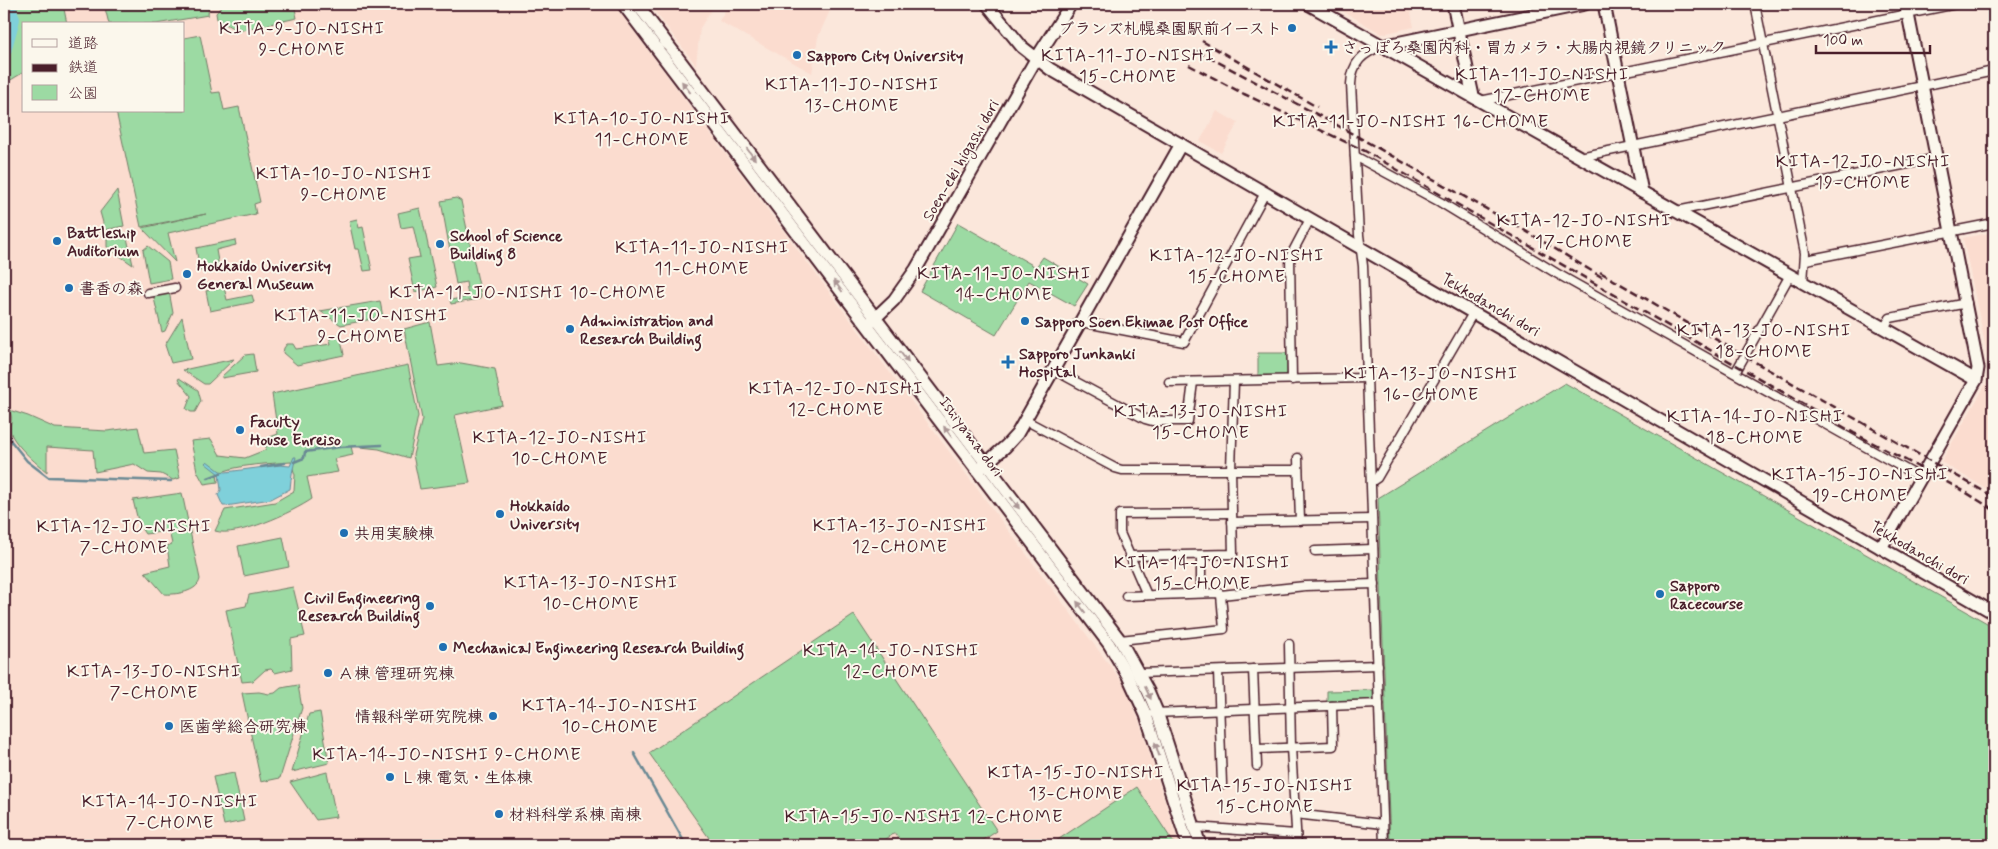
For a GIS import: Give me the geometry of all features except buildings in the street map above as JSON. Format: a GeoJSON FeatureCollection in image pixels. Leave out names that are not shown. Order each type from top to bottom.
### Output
{"type":"FeatureCollection","features":[{"type":"Feature","properties":{"kind":"street","name":"Ishiyama dori"},"geometry":{"type":"LineString","coordinates":[[623,4],[871,322],[981,467],[1109,644],[1151,713],[1200,845]]}},
{"type":"Feature","properties":{"kind":"street","name":"Ishiyama dori"},"geometry":{"type":"LineString","coordinates":[[637,4],[871,322]]}},
{"type":"Feature","properties":{"kind":"street","name":"Tekkodanchi dori"},"geometry":{"type":"LineString","coordinates":[[987,4],[1022,47],[1050,69],[1994,613]]}},
{"type":"Feature","properties":{"kind":"street","name":"Soen-eki higashi dori"},"geometry":{"type":"LineString","coordinates":[[871,322],[894,300],[916,269],[1036,58],[1071,4]]}},
{"type":"Feature","properties":{"kind":"street"},"geometry":{"type":"LineString","coordinates":[[1308,4],[1976,380]]}},
{"type":"Feature","properties":{"kind":"street"},"geometry":{"type":"LineString","coordinates":[[1453,4],[1477,99]]}},
{"type":"Feature","properties":{"kind":"street"},"geometry":{"type":"LineString","coordinates":[[1384,845],[1367,378],[1351,77],[1362,56],[1368,51],[1382,46],[1585,4]]}},
{"type":"Feature","properties":{"kind":"street"},"geometry":{"type":"LineString","coordinates":[[1604,4],[1642,192]]}},
{"type":"Feature","properties":{"kind":"street"},"geometry":{"type":"LineString","coordinates":[[1755,4],[1806,260],[1803,283]]}},
{"type":"Feature","properties":{"kind":"street"},"geometry":{"type":"LineString","coordinates":[[1477,99],[1763,43],[1906,9],[1956,4]]}},
{"type":"Feature","properties":{"kind":"street"},"geometry":{"type":"LineString","coordinates":[[1881,548],[1976,380],[1978,363],[1906,9]]}},
{"type":"Feature","properties":{"kind":"street"},"geometry":{"type":"LineString","coordinates":[[1580,157],[1994,72]]}},
{"type":"Feature","properties":{"kind":"street"},"geometry":{"type":"LineString","coordinates":[[981,467],[1006,446],[1025,420],[1181,144]]}},
{"type":"Feature","properties":{"kind":"street"},"geometry":{"type":"LineString","coordinates":[[1355,156],[1440,202],[1556,273],[1921,478]]}},
{"type":"Feature","properties":{"kind":"street"},"geometry":{"type":"LineString","coordinates":[[1677,211],[1937,158]]}},
{"type":"Feature","properties":{"kind":"street"},"geometry":{"type":"LineString","coordinates":[[1081,322],[1184,342],[1265,193]]}},
{"type":"Feature","properties":{"kind":"street"},"geometry":{"type":"LineString","coordinates":[[1292,380],[1290,257],[1310,219]]}},
{"type":"Feature","properties":{"kind":"street"},"geometry":{"type":"LineString","coordinates":[[1806,260],[1994,223]]}},
{"type":"Feature","properties":{"kind":"street"},"geometry":{"type":"LineString","coordinates":[[1734,373],[1790,275]]}},
{"type":"Feature","properties":{"kind":"street"},"geometry":{"type":"LineString","coordinates":[[148,293],[175,288]]}},
{"type":"Feature","properties":{"kind":"street"},"geometry":{"type":"LineString","coordinates":[[1884,328],[1890,318],[1966,303]]}},
{"type":"Feature","properties":{"kind":"street"},"geometry":{"type":"LineString","coordinates":[[1371,482],[1377,478],[1473,313]]}},
{"type":"Feature","properties":{"kind":"street"},"geometry":{"type":"LineString","coordinates":[[1054,370],[1145,419],[1152,420],[1188,421],[1193,382]]}},
{"type":"Feature","properties":{"kind":"street"},"geometry":{"type":"LineString","coordinates":[[1169,382],[1367,378]]}},
{"type":"Feature","properties":{"kind":"street"},"geometry":{"type":"LineString","coordinates":[[1130,556],[1234,554],[1231,469],[1234,381]]}},
{"type":"Feature","properties":{"kind":"street"},"geometry":{"type":"LineString","coordinates":[[1025,420],[1115,468],[1298,470]]}},
{"type":"Feature","properties":{"kind":"street"},"geometry":{"type":"LineString","coordinates":[[1298,458],[1300,521]]}},
{"type":"Feature","properties":{"kind":"street","name":"Ishiyama dori"},"geometry":{"type":"LineString","coordinates":[[981,467],[1120,640],[1139,673],[1188,845]]}},
{"type":"Feature","properties":{"kind":"street"},"geometry":{"type":"LineString","coordinates":[[1147,595],[1120,534],[1120,514],[1232,513]]}},
{"type":"Feature","properties":{"kind":"street"},"geometry":{"type":"LineString","coordinates":[[1232,522],[1372,519]]}},
{"type":"Feature","properties":{"kind":"street"},"geometry":{"type":"LineString","coordinates":[[1315,551],[1373,550]]}},
{"type":"Feature","properties":{"kind":"street"},"geometry":{"type":"LineString","coordinates":[[1201,555],[1202,593]]}},
{"type":"Feature","properties":{"kind":"street"},"geometry":{"type":"LineString","coordinates":[[1126,596],[1202,593],[1219,593],[1220,595],[1305,586],[1375,584]]}},
{"type":"Feature","properties":{"kind":"street"},"geometry":{"type":"LineString","coordinates":[[1120,640],[1224,629],[1220,595]]}},
{"type":"Feature","properties":{"kind":"street"},"geometry":{"type":"LineString","coordinates":[[1288,644],[1291,748],[1297,845]]}},
{"type":"Feature","properties":{"kind":"street"},"geometry":{"type":"LineString","coordinates":[[1139,673],[1378,665]]}},
{"type":"Feature","properties":{"kind":"street"},"geometry":{"type":"LineString","coordinates":[[1253,670],[1257,766]]}},
{"type":"Feature","properties":{"kind":"street"},"geometry":{"type":"LineString","coordinates":[[1218,671],[1222,784]]}},
{"type":"Feature","properties":{"kind":"street"},"geometry":{"type":"LineString","coordinates":[[1151,713],[1379,704]]}},
{"type":"Feature","properties":{"kind":"street"},"geometry":{"type":"LineString","coordinates":[[1257,749],[1333,746],[1332,706]]}},
{"type":"Feature","properties":{"kind":"street"},"geometry":{"type":"LineString","coordinates":[[1295,814],[1384,824]]}},
{"type":"Feature","properties":{"kind":"street"},"geometry":{"type":"LineString","coordinates":[[1194,827],[1296,834]]}},
{"type":"Feature","properties":{"kind":"shaded area","name":"Hokkaido University"},"geometry":{"type":"Polygon","coordinates":[[[4,4],[613,4],[1123,683],[1139,721],[1179,845],[4,845],[4,4]]]}},
{"type":"Feature","properties":{"kind":"shaded area"},"geometry":{"type":"Polygon","coordinates":[[[649,4],[715,4],[700,28],[696,65],[649,4]]]}},
{"type":"Feature","properties":{"kind":"shaded area","name":"Sapporo City University"},"geometry":{"type":"Polygon","coordinates":[[[729,4],[833,4],[818,37],[812,73],[719,21],[729,4]]]}},
{"type":"Feature","properties":{"kind":"shaded area"},"geometry":{"type":"Polygon","coordinates":[[[1331,4],[1409,4],[1414,27],[1382,34],[1331,4]]]}},
{"type":"Feature","properties":{"kind":"shaded area"},"geometry":{"type":"Polygon","coordinates":[[[1217,111],[1238,123],[1221,153],[1200,141],[1217,111]]]}},
{"type":"Feature","properties":{"kind":"shaded area"},"geometry":{"type":"Polygon","coordinates":[[[1994,232],[1994,493],[1941,462],[1989,379],[1989,363],[1963,238],[1994,232]]]}},
{"type":"Feature","properties":{"kind":"green space"},"geometry":{"type":"Polygon","coordinates":[[[4,4],[63,4],[67,22],[22,22],[22,73],[4,84],[4,4]]]}},
{"type":"Feature","properties":{"kind":"green space"},"geometry":{"type":"Polygon","coordinates":[[[104,4],[209,4],[208,15],[168,22],[108,22],[104,4]]]}},
{"type":"Feature","properties":{"kind":"green space"},"geometry":{"type":"Polygon","coordinates":[[[224,4],[294,4],[297,18],[238,31],[217,19],[216,13],[224,4]]]}},
{"type":"Feature","properties":{"kind":"green space"},"geometry":{"type":"Polygon","coordinates":[[[200,35],[212,93],[220,92],[224,110],[239,107],[260,202],[254,204],[256,214],[168,233],[175,262],[142,228],[206,214],[141,227],[116,112],[185,112],[185,38],[200,35]]]}},
{"type":"Feature","properties":{"kind":"green space"},"geometry":{"type":"Polygon","coordinates":[[[117,190],[124,226],[105,230],[100,212],[117,190]]]}},
{"type":"Feature","properties":{"kind":"green space"},"geometry":{"type":"Polygon","coordinates":[[[456,198],[461,201],[481,295],[480,299],[451,304],[450,300],[468,297],[466,282],[456,284],[441,201],[456,198]]]}},
{"type":"Feature","properties":{"kind":"green space"},"geometry":{"type":"Polygon","coordinates":[[[420,208],[437,287],[415,292],[408,259],[420,257],[413,226],[401,228],[398,213],[420,208]]]}},
{"type":"Feature","properties":{"kind":"green space"},"geometry":{"type":"Polygon","coordinates":[[[357,219],[359,228],[363,227],[372,270],[364,271],[359,249],[355,249],[349,221],[357,219]]]}},
{"type":"Feature","properties":{"kind":"green space"},"geometry":{"type":"Polygon","coordinates":[[[958,223],[1036,267],[1043,257],[1088,284],[1074,306],[1029,281],[996,335],[920,291],[958,223]]]}},
{"type":"Feature","properties":{"kind":"green space"},"geometry":{"type":"Polygon","coordinates":[[[126,233],[133,265],[107,247],[107,237],[126,233]]]}},
{"type":"Feature","properties":{"kind":"green space"},"geometry":{"type":"Polygon","coordinates":[[[235,240],[236,245],[216,250],[219,267],[200,271],[196,248],[235,240]]]}},
{"type":"Feature","properties":{"kind":"green space"},"geometry":{"type":"Polygon","coordinates":[[[148,246],[168,262],[171,279],[149,283],[143,250],[148,246]]]}},
{"type":"Feature","properties":{"kind":"green space"},"geometry":{"type":"Polygon","coordinates":[[[224,287],[227,300],[252,295],[254,302],[210,311],[206,291],[224,287]]]}},
{"type":"Feature","properties":{"kind":"green space"},"geometry":{"type":"Polygon","coordinates":[[[169,291],[173,313],[165,331],[162,332],[153,294],[169,291]]]}},
{"type":"Feature","properties":{"kind":"green space"},"geometry":{"type":"Polygon","coordinates":[[[380,301],[383,317],[341,325],[320,311],[380,301]]]}},
{"type":"Feature","properties":{"kind":"green space"},"geometry":{"type":"Polygon","coordinates":[[[182,317],[191,359],[171,363],[165,345],[182,317]]]}},
{"type":"Feature","properties":{"kind":"green space"},"geometry":{"type":"Polygon","coordinates":[[[430,322],[438,366],[461,363],[495,369],[502,405],[455,415],[470,483],[420,489],[413,455],[422,419],[404,329],[430,322]]]}},
{"type":"Feature","properties":{"kind":"green space"},"geometry":{"type":"Polygon","coordinates":[[[340,334],[344,355],[297,365],[283,353],[287,344],[293,344],[296,349],[331,344],[329,336],[340,334]]]}},
{"type":"Feature","properties":{"kind":"green space"},"geometry":{"type":"Polygon","coordinates":[[[1258,353],[1287,353],[1287,375],[1258,378],[1258,353]]]}},
{"type":"Feature","properties":{"kind":"green space"},"geometry":{"type":"Polygon","coordinates":[[[253,354],[256,372],[222,378],[245,355],[253,354]]]}},
{"type":"Feature","properties":{"kind":"green space"},"geometry":{"type":"Polygon","coordinates":[[[234,359],[208,384],[204,384],[183,370],[234,359]]]}},
{"type":"Feature","properties":{"kind":"green space"},"geometry":{"type":"Polygon","coordinates":[[[408,365],[418,416],[409,458],[379,449],[351,446],[353,455],[334,459],[338,472],[307,477],[312,499],[279,517],[250,527],[237,531],[215,531],[225,510],[275,502],[294,491],[295,475],[291,462],[253,465],[234,468],[217,474],[218,482],[204,484],[197,471],[191,441],[211,439],[220,455],[245,458],[265,450],[270,437],[278,434],[272,394],[408,365]]]}},
{"type":"Feature","properties":{"kind":"green space"},"geometry":{"type":"Polygon","coordinates":[[[179,378],[198,390],[201,401],[195,412],[186,409],[191,396],[178,380],[179,378]]]}},
{"type":"Feature","properties":{"kind":"green space","name":"Sapporo Racecourse"},"geometry":{"type":"Polygon","coordinates":[[[1565,383],[1994,627],[1994,845],[1390,845],[1378,498],[1565,383]]]}},
{"type":"Feature","properties":{"kind":"green space"},"geometry":{"type":"Polygon","coordinates":[[[9,410],[55,428],[107,431],[138,427],[144,453],[174,450],[180,478],[173,480],[161,474],[148,473],[134,464],[95,472],[93,450],[47,447],[47,472],[15,441],[10,430],[12,418],[9,410]]]}},
{"type":"Feature","properties":{"kind":"green space"},"geometry":{"type":"Polygon","coordinates":[[[182,493],[200,579],[191,590],[164,594],[145,572],[170,566],[167,546],[172,544],[169,531],[145,534],[139,525],[133,500],[182,493]]]}},
{"type":"Feature","properties":{"kind":"green space"},"geometry":{"type":"Polygon","coordinates":[[[283,537],[289,567],[244,576],[238,546],[283,537]]]}},
{"type":"Feature","properties":{"kind":"green space"},"geometry":{"type":"Polygon","coordinates":[[[293,587],[305,636],[291,639],[292,669],[275,673],[271,669],[265,670],[253,681],[242,682],[226,610],[246,606],[249,595],[293,587]]]}},
{"type":"Feature","properties":{"kind":"green space"},"geometry":{"type":"Polygon","coordinates":[[[854,615],[997,831],[976,845],[903,845],[895,833],[877,845],[714,845],[649,753],[854,615]]]}},
{"type":"Feature","properties":{"kind":"green space"},"geometry":{"type":"Polygon","coordinates":[[[298,685],[302,708],[280,778],[261,782],[242,693],[259,692],[269,694],[275,693],[281,688],[298,685]]]}},
{"type":"Feature","properties":{"kind":"green space"},"geometry":{"type":"Polygon","coordinates":[[[1373,690],[1373,700],[1327,702],[1327,691],[1373,690]]]}},
{"type":"Feature","properties":{"kind":"green space"},"geometry":{"type":"Polygon","coordinates":[[[320,712],[329,763],[292,772],[309,714],[320,712]]]}},
{"type":"Feature","properties":{"kind":"green space"},"geometry":{"type":"Polygon","coordinates":[[[327,772],[336,817],[316,820],[290,782],[327,772]]]}},
{"type":"Feature","properties":{"kind":"green space"},"geometry":{"type":"Polygon","coordinates":[[[234,773],[244,821],[224,825],[213,777],[234,773]]]}},
{"type":"Feature","properties":{"kind":"green space"},"geometry":{"type":"Polygon","coordinates":[[[1137,787],[1175,845],[1050,845],[1137,787]]]}},
{"type":"Feature","properties":{"kind":"water"},"geometry":{"type":"Polygon","coordinates":[[[294,457],[296,457],[290,489],[271,499],[226,506],[223,506],[218,495],[221,490],[219,474],[205,463],[207,461],[220,471],[226,472],[280,465],[290,466],[294,457]]]}},
{"type":"Feature","properties":{"kind":"waterway"},"geometry":{"type":"LineString","coordinates":[[4,51],[13,19],[8,4]]}},
{"type":"Feature","properties":{"kind":"waterway"},"geometry":{"type":"LineString","coordinates":[[4,422],[11,441],[27,461],[48,477],[171,481]]}},
{"type":"Feature","properties":{"kind":"waterway"},"geometry":{"type":"LineString","coordinates":[[294,462],[304,458],[305,452],[340,447],[382,445]]}},
{"type":"Feature","properties":{"kind":"waterway"},"geometry":{"type":"LineString","coordinates":[[261,467],[285,463]]}},
{"type":"Feature","properties":{"kind":"waterway"},"geometry":{"type":"LineString","coordinates":[[208,478],[221,473]]}},
{"type":"Feature","properties":{"kind":"waterway"},"geometry":{"type":"LineString","coordinates":[[634,753],[686,845]]}},
{"type":"Feature","properties":{"kind":"railway"},"geometry":{"type":"LineString","coordinates":[[1202,41],[1317,107]]}},
{"type":"Feature","properties":{"kind":"railway"},"geometry":{"type":"LineString","coordinates":[[1197,51],[1335,124],[1524,230],[1605,279]]}},
{"type":"Feature","properties":{"kind":"railway"},"geometry":{"type":"LineString","coordinates":[[1189,65],[1244,94],[1365,151],[1854,433],[1962,490],[1994,510]]}},
{"type":"Feature","properties":{"kind":"railway"},"geometry":{"type":"LineString","coordinates":[[1600,272],[1994,497]]}},
{"type":"Feature","properties":{"kind":"place","name":"ブランズ札幌桑園駅前イースト"},"geometry":{"type":"Point","coordinates":[1292,28]}},
{"type":"Feature","properties":{"kind":"place","name":"さっぽろ桑園内科・胃カメラ・大腸内視鏡クリニック"},"geometry":{"type":"Point","coordinates":[1331,47]}},
{"type":"Feature","properties":{"kind":"place","name":"Sapporo City University"},"geometry":{"type":"Point","coordinates":[797,55]}},
{"type":"Feature","properties":{"kind":"place","name":"Battleship Auditorium"},"geometry":{"type":"Point","coordinates":[57,241]}},
{"type":"Feature","properties":{"kind":"place","name":"School of Science Building 8"},"geometry":{"type":"Point","coordinates":[440,244]}},
{"type":"Feature","properties":{"kind":"place","name":"Hokkaido University General Museum"},"geometry":{"type":"Point","coordinates":[187,274]}},
{"type":"Feature","properties":{"kind":"place","name":"書香の森"},"geometry":{"type":"Point","coordinates":[69,288]}},
{"type":"Feature","properties":{"kind":"place","name":"Sapporo Soen Ekimae Post Office"},"geometry":{"type":"Point","coordinates":[1025,321]}},
{"type":"Feature","properties":{"kind":"place","name":"Administration and Research Building"},"geometry":{"type":"Point","coordinates":[570,329]}},
{"type":"Feature","properties":{"kind":"place","name":"Sapporo Junkanki Hospital"},"geometry":{"type":"Point","coordinates":[1008,362]}},
{"type":"Feature","properties":{"kind":"place","name":"Faculty House Enreiso"},"geometry":{"type":"Point","coordinates":[240,430]}},
{"type":"Feature","properties":{"kind":"place","name":"Hokkaido University"},"geometry":{"type":"Point","coordinates":[500,514]}},
{"type":"Feature","properties":{"kind":"place","name":"共用実験棟"},"geometry":{"type":"Point","coordinates":[344,533]}},
{"type":"Feature","properties":{"kind":"place","name":"Sapporo Racecourse"},"geometry":{"type":"Point","coordinates":[1660,594]}},
{"type":"Feature","properties":{"kind":"place","name":"Civil Engineering Research Building"},"geometry":{"type":"Point","coordinates":[430,606]}},
{"type":"Feature","properties":{"kind":"place","name":"Mechanical Engineering Research Building"},"geometry":{"type":"Point","coordinates":[443,647]}},
{"type":"Feature","properties":{"kind":"place","name":"Ａ棟 管理研究棟"},"geometry":{"type":"Point","coordinates":[328,673]}},
{"type":"Feature","properties":{"kind":"place","name":"情報科学研究院棟"},"geometry":{"type":"Point","coordinates":[493,716]}},
{"type":"Feature","properties":{"kind":"place","name":"医歯学総合研究棟"},"geometry":{"type":"Point","coordinates":[169,726]}},
{"type":"Feature","properties":{"kind":"place","name":"Ｌ棟 電気・生体棟"},"geometry":{"type":"Point","coordinates":[390,777]}},
{"type":"Feature","properties":{"kind":"place","name":"材料科学系棟 南棟"},"geometry":{"type":"Point","coordinates":[499,814]}},
{"type":"Feature","properties":{"kind":"district","name":"KITA-9-JO-NISHI 9-CHOME"},"geometry":{"type":"Point","coordinates":[302,38]}},
{"type":"Feature","properties":{"kind":"district","name":"KITA-11-JO-NISHI 15-CHOME"},"geometry":{"type":"Point","coordinates":[1128,65]}},
{"type":"Feature","properties":{"kind":"district","name":"KITA-11-JO-NISHI 17-CHOME"},"geometry":{"type":"Point","coordinates":[1542,84]}},
{"type":"Feature","properties":{"kind":"district","name":"KITA-11-JO-NISHI 13-CHOME"},"geometry":{"type":"Point","coordinates":[852,94]}},
{"type":"Feature","properties":{"kind":"district","name":"KITA-11-JO-NISHI 16-CHOME"},"geometry":{"type":"Point","coordinates":[1411,121]}},
{"type":"Feature","properties":{"kind":"district","name":"KITA-10-JO-NISHI 11-CHOME"},"geometry":{"type":"Point","coordinates":[642,128]}},
{"type":"Feature","properties":{"kind":"district","name":"KITA-12-JO-NISHI 19-CHOME"},"geometry":{"type":"Point","coordinates":[1863,171]}},
{"type":"Feature","properties":{"kind":"district","name":"KITA-10-JO-NISHI 9-CHOME"},"geometry":{"type":"Point","coordinates":[344,183]}},
{"type":"Feature","properties":{"kind":"district","name":"KITA-12-JO-NISHI 17-CHOME"},"geometry":{"type":"Point","coordinates":[1584,230]}},
{"type":"Feature","properties":{"kind":"district","name":"KITA-11-JO-NISHI 11-CHOME"},"geometry":{"type":"Point","coordinates":[702,257]}},
{"type":"Feature","properties":{"kind":"district","name":"KITA-12-JO-NISHI 15-CHOME"},"geometry":{"type":"Point","coordinates":[1237,265]}},
{"type":"Feature","properties":{"kind":"district","name":"KITA-11-JO-NISHI 14-CHOME"},"geometry":{"type":"Point","coordinates":[1004,283]}},
{"type":"Feature","properties":{"kind":"district","name":"KITA-11-JO-NISHI 10-CHOME"},"geometry":{"type":"Point","coordinates":[528,292]}},
{"type":"Feature","properties":{"kind":"district","name":"KITA-11-JO-NISHI 9-CHOME"},"geometry":{"type":"Point","coordinates":[361,325]}},
{"type":"Feature","properties":{"kind":"district","name":"KITA-13-JO-NISHI 18-CHOME"},"geometry":{"type":"Point","coordinates":[1764,340]}},
{"type":"Feature","properties":{"kind":"district","name":"KITA-13-JO-NISHI 16-CHOME"},"geometry":{"type":"Point","coordinates":[1431,383]}},
{"type":"Feature","properties":{"kind":"district","name":"KITA-12-JO-NISHI 12-CHOME"},"geometry":{"type":"Point","coordinates":[836,398]}},
{"type":"Feature","properties":{"kind":"district","name":"KITA-13-JO-NISHI 15-CHOME"},"geometry":{"type":"Point","coordinates":[1201,421]}},
{"type":"Feature","properties":{"kind":"district","name":"KITA-14-JO-NISHI 18-CHOME"},"geometry":{"type":"Point","coordinates":[1755,426]}},
{"type":"Feature","properties":{"kind":"district","name":"KITA-12-JO-NISHI 10-CHOME"},"geometry":{"type":"Point","coordinates":[560,447]}},
{"type":"Feature","properties":{"kind":"district","name":"KITA-15-JO-NISHI 19-CHOME"},"geometry":{"type":"Point","coordinates":[1860,484]}},
{"type":"Feature","properties":{"kind":"district","name":"KITA-13-JO-NISHI 12-CHOME"},"geometry":{"type":"Point","coordinates":[900,535]}},
{"type":"Feature","properties":{"kind":"district","name":"KITA-12-JO-NISHI 7-CHOME"},"geometry":{"type":"Point","coordinates":[124,536]}},
{"type":"Feature","properties":{"kind":"district","name":"KITA-14-JO-NISHI 15-CHOME"},"geometry":{"type":"Point","coordinates":[1202,572]}},
{"type":"Feature","properties":{"kind":"district","name":"KITA-13-JO-NISHI 10-CHOME"},"geometry":{"type":"Point","coordinates":[591,592]}},
{"type":"Feature","properties":{"kind":"district","name":"KITA-14-JO-NISHI 12-CHOME"},"geometry":{"type":"Point","coordinates":[891,660]}},
{"type":"Feature","properties":{"kind":"district","name":"KITA-13-JO-NISHI 7-CHOME"},"geometry":{"type":"Point","coordinates":[154,681]}},
{"type":"Feature","properties":{"kind":"district","name":"KITA-14-JO-NISHI 10-CHOME"},"geometry":{"type":"Point","coordinates":[610,715]}},
{"type":"Feature","properties":{"kind":"district","name":"KITA-14-JO-NISHI 9-CHOME"},"geometry":{"type":"Point","coordinates":[447,754]}},
{"type":"Feature","properties":{"kind":"district","name":"KITA-15-JO-NISHI 13-CHOME"},"geometry":{"type":"Point","coordinates":[1076,782]}},
{"type":"Feature","properties":{"kind":"district","name":"KITA-15-JO-NISHI 15-CHOME"},"geometry":{"type":"Point","coordinates":[1265,795]}},
{"type":"Feature","properties":{"kind":"district","name":"KITA-14-JO-NISHI 7-CHOME"},"geometry":{"type":"Point","coordinates":[170,811]}},
{"type":"Feature","properties":{"kind":"district","name":"KITA-15-JO-NISHI 12-CHOME"},"geometry":{"type":"Point","coordinates":[924,816]}}]}
